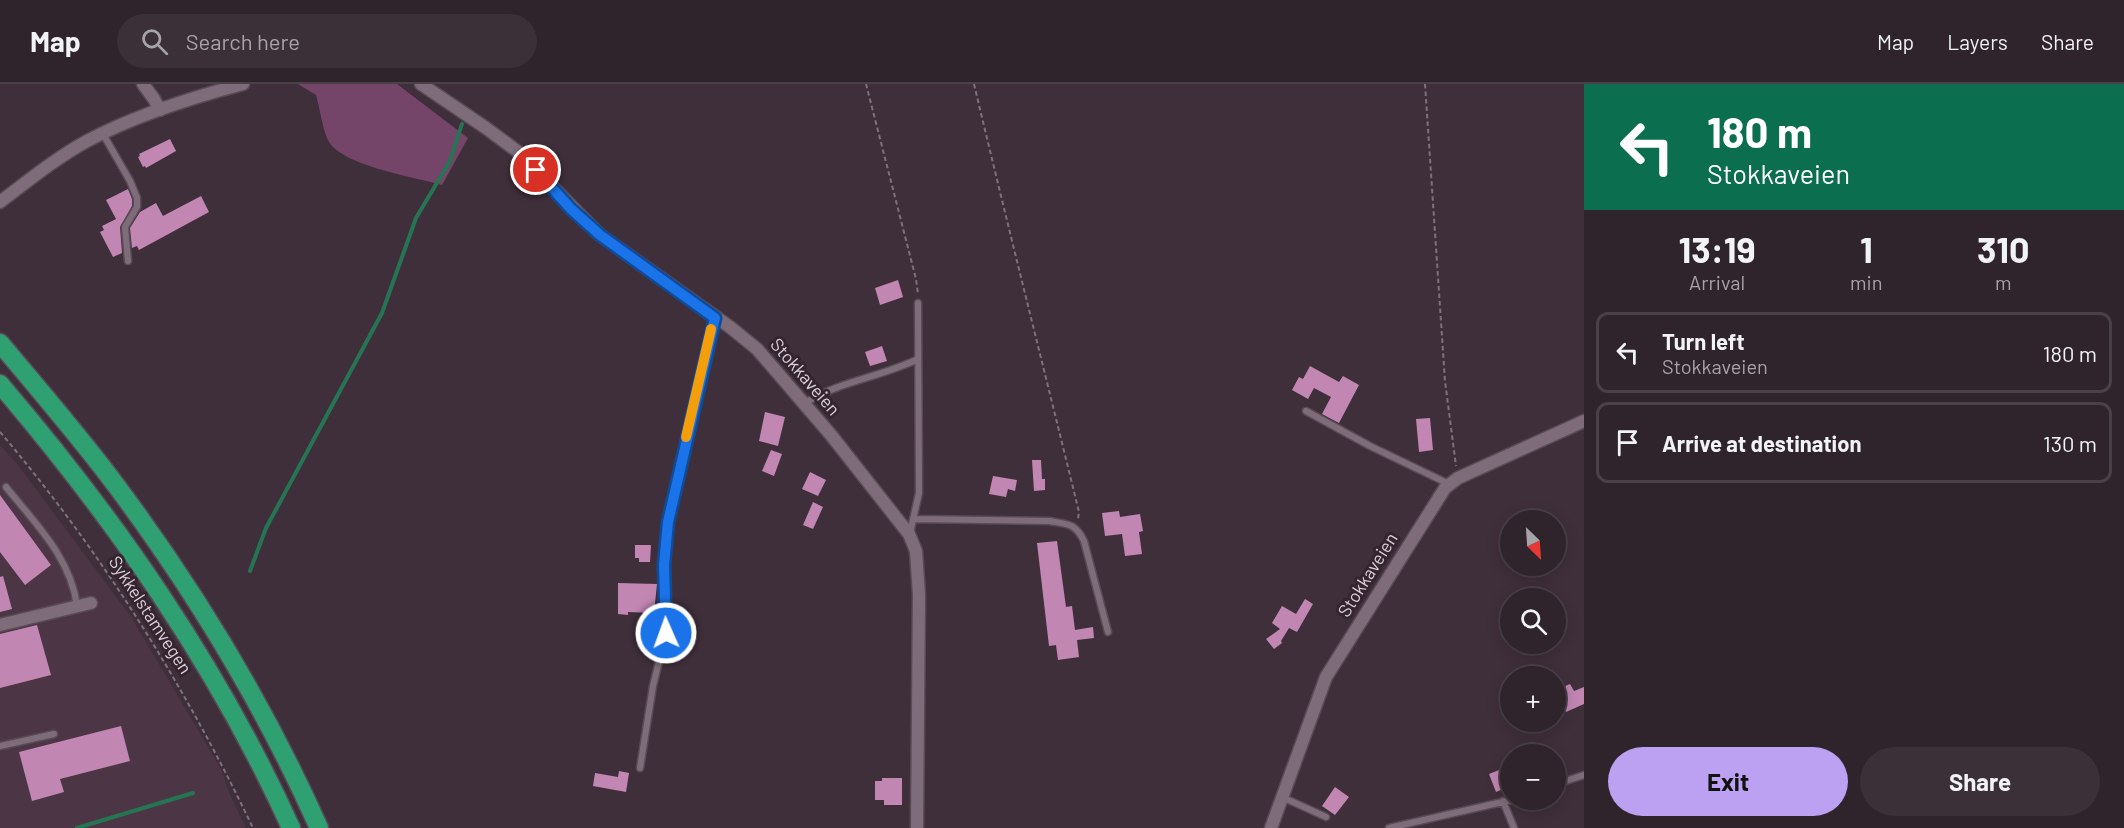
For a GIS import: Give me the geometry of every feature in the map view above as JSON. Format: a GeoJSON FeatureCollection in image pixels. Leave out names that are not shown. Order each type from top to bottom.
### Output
{"type":"FeatureCollection","features":[{"type":"Feature","properties":{"kind":"highway"},"geometry":{"type":"LineString","coordinates":[[0,343],[91,452],[175,568],[250,691],[287,760],[319,828]]}},
{"type":"Feature","properties":{"kind":"highway"},"geometry":{"type":"LineString","coordinates":[[0,384],[96,502],[179,620],[228,703],[291,828]]}},
{"type":"Feature","properties":{"kind":"street"},"geometry":{"type":"LineString","coordinates":[[143,84],[160,110]]}},
{"type":"Feature","properties":{"kind":"street"},"geometry":{"type":"LineString","coordinates":[[0,202],[60,158],[104,134],[204,94],[243,84]]}},
{"type":"Feature","properties":{"kind":"street","name":"Stokkaveien"},"geometry":{"type":"LineString","coordinates":[[421,84],[496,134],[526,160],[571,209],[600,235],[730,327],[757,349],[909,534],[916,551],[919,595],[917,828]]}},
{"type":"Feature","properties":{"kind":"street"},"geometry":{"type":"LineString","coordinates":[[1453,481],[1584,421]]}},
{"type":"Feature","properties":{"kind":"street","name":"Stokkaveien"},"geometry":{"type":"LineString","coordinates":[[1271,828],[1281,796],[1331,668],[1422,524],[1453,481]]}},
{"type":"Feature","properties":{"kind":"street"},"geometry":{"type":"LineString","coordinates":[[0,626],[91,603]]}},
{"type":"Feature","properties":{"kind":"lane"},"geometry":{"type":"LineString","coordinates":[[104,134],[137,198],[137,207],[125,227],[128,261]]}},
{"type":"Feature","properties":{"kind":"lane"},"geometry":{"type":"LineString","coordinates":[[909,534],[915,519],[919,494],[918,303]]}},
{"type":"Feature","properties":{"kind":"lane"},"geometry":{"type":"LineString","coordinates":[[640,768],[653,686],[666,633],[664,565],[668,522],[715,318]]}},
{"type":"Feature","properties":{"kind":"lane"},"geometry":{"type":"LineString","coordinates":[[804,404],[816,396],[854,381],[918,359]]}},
{"type":"Feature","properties":{"kind":"lane"},"geometry":{"type":"LineString","coordinates":[[1306,411],[1370,446],[1453,481]]}},
{"type":"Feature","properties":{"kind":"lane"},"geometry":{"type":"LineString","coordinates":[[6,487],[57,550],[75,591],[77,606]]}},
{"type":"Feature","properties":{"kind":"lane"},"geometry":{"type":"LineString","coordinates":[[915,519],[1049,521],[1078,528],[1084,541],[1108,632]]}},
{"type":"Feature","properties":{"kind":"lane"},"geometry":{"type":"LineString","coordinates":[[0,746],[54,734]]}},
{"type":"Feature","properties":{"kind":"lane"},"geometry":{"type":"LineString","coordinates":[[1566,781],[1584,775]]}},
{"type":"Feature","properties":{"kind":"lane"},"geometry":{"type":"LineString","coordinates":[[1281,796],[1326,817]]}},
{"type":"Feature","properties":{"kind":"lane"},"geometry":{"type":"LineString","coordinates":[[1389,828],[1500,802]]}},
{"type":"Feature","properties":{"kind":"lane"},"geometry":{"type":"LineString","coordinates":[[1507,810],[1514,828]]}},
{"type":"Feature","properties":{"kind":"path"},"geometry":{"type":"LineString","coordinates":[[866,84],[916,279],[918,303]]}},
{"type":"Feature","properties":{"kind":"path"},"geometry":{"type":"LineString","coordinates":[[975,84],[1013,251],[1079,512],[1078,528]]}},
{"type":"Feature","properties":{"kind":"path"},"geometry":{"type":"LineString","coordinates":[[1425,84],[1453,481]]}},
{"type":"Feature","properties":{"kind":"path","name":"Sykkelstamvegen"},"geometry":{"type":"LineString","coordinates":[[0,432],[80,534],[147,633],[218,754],[254,828]]}},
{"type":"Feature","properties":{"kind":"shaded area"},"geometry":{"type":"Polygon","coordinates":[[[298,84],[397,84],[468,138],[442,185],[363,164],[336,149],[328,140],[316,95],[298,84]]]}},
{"type":"Feature","properties":{"kind":"shaded area"},"geometry":{"type":"Polygon","coordinates":[[[0,445],[18,465],[131,617],[221,769],[230,795],[246,828],[0,828],[0,445]]]}},
{"type":"Feature","properties":{"kind":"building"},"geometry":{"type":"Polygon","coordinates":[[[170,139],[176,151],[146,168],[143,167],[138,157],[139,154],[170,139]]]}},
{"type":"Feature","properties":{"kind":"building"},"geometry":{"type":"Polygon","coordinates":[[[128,189],[132,206],[120,227],[122,253],[113,257],[100,232],[104,230],[102,226],[116,219],[106,200],[128,189]]]}},
{"type":"Feature","properties":{"kind":"building"},"geometry":{"type":"Polygon","coordinates":[[[201,196],[209,212],[139,250],[137,246],[132,248],[130,228],[140,212],[156,203],[163,216],[201,196]]]}},
{"type":"Feature","properties":{"kind":"building"},"geometry":{"type":"Polygon","coordinates":[[[898,280],[903,297],[880,305],[875,288],[898,280]]]}},
{"type":"Feature","properties":{"kind":"building"},"geometry":{"type":"Polygon","coordinates":[[[882,346],[887,361],[870,366],[865,352],[882,346]]]}},
{"type":"Feature","properties":{"kind":"building"},"geometry":{"type":"Polygon","coordinates":[[[1310,366],[1339,382],[1343,376],[1359,385],[1339,423],[1322,414],[1331,397],[1314,388],[1308,399],[1292,390],[1299,377],[1303,379],[1310,366]]]}},
{"type":"Feature","properties":{"kind":"building"},"geometry":{"type":"Polygon","coordinates":[[[765,412],[785,417],[778,446],[759,441],[765,412]]]}},
{"type":"Feature","properties":{"kind":"building"},"geometry":{"type":"Polygon","coordinates":[[[1430,418],[1433,450],[1419,452],[1416,419],[1430,418]]]}},
{"type":"Feature","properties":{"kind":"building"},"geometry":{"type":"Polygon","coordinates":[[[771,450],[782,454],[774,476],[762,471],[771,450]]]}},
{"type":"Feature","properties":{"kind":"building"},"geometry":{"type":"Polygon","coordinates":[[[1032,460],[1041,460],[1045,490],[1034,491],[1032,460]]]}},
{"type":"Feature","properties":{"kind":"building"},"geometry":{"type":"Polygon","coordinates":[[[810,472],[826,480],[818,496],[802,489],[810,472]]]}},
{"type":"Feature","properties":{"kind":"building"},"geometry":{"type":"Polygon","coordinates":[[[993,476],[1017,480],[1015,491],[1008,489],[1006,497],[989,494],[993,476]]]}},
{"type":"Feature","properties":{"kind":"building"},"geometry":{"type":"Polygon","coordinates":[[[0,495],[51,565],[25,585],[0,552],[0,495]]]}},
{"type":"Feature","properties":{"kind":"building"},"geometry":{"type":"Polygon","coordinates":[[[813,502],[823,507],[813,529],[803,525],[813,502]]]}},
{"type":"Feature","properties":{"kind":"building"},"geometry":{"type":"Polygon","coordinates":[[[1119,511],[1120,517],[1140,514],[1143,531],[1139,532],[1142,554],[1125,556],[1122,534],[1105,536],[1102,513],[1119,511]]]}},
{"type":"Feature","properties":{"kind":"building"},"geometry":{"type":"Polygon","coordinates":[[[1057,541],[1066,607],[1072,606],[1075,630],[1093,627],[1094,638],[1077,640],[1079,657],[1058,660],[1056,645],[1049,646],[1037,543],[1057,541]]]}},
{"type":"Feature","properties":{"kind":"building"},"geometry":{"type":"Polygon","coordinates":[[[635,545],[651,545],[650,562],[639,562],[639,558],[635,558],[635,545]]]}},
{"type":"Feature","properties":{"kind":"building"},"geometry":{"type":"Polygon","coordinates":[[[3,576],[12,609],[0,612],[0,577],[3,576]]]}},
{"type":"Feature","properties":{"kind":"building"},"geometry":{"type":"Polygon","coordinates":[[[618,583],[657,584],[654,613],[618,614],[618,583]]]}},
{"type":"Feature","properties":{"kind":"building"},"geometry":{"type":"Polygon","coordinates":[[[1305,599],[1313,604],[1297,632],[1289,628],[1282,643],[1274,649],[1266,639],[1280,629],[1272,623],[1282,606],[1296,614],[1305,599]]]}},
{"type":"Feature","properties":{"kind":"building"},"geometry":{"type":"Polygon","coordinates":[[[37,625],[51,675],[0,688],[0,634],[37,625]]]}},
{"type":"Feature","properties":{"kind":"building"},"geometry":{"type":"Polygon","coordinates":[[[1570,684],[1574,691],[1584,687],[1584,704],[1566,712],[1566,686],[1570,684]]]}},
{"type":"Feature","properties":{"kind":"building"},"geometry":{"type":"Polygon","coordinates":[[[121,726],[130,761],[60,779],[64,792],[32,801],[19,752],[121,726]]]}},
{"type":"Feature","properties":{"kind":"building"},"geometry":{"type":"Polygon","coordinates":[[[1500,770],[1500,790],[1496,792],[1489,774],[1500,770]]]}},
{"type":"Feature","properties":{"kind":"building"},"geometry":{"type":"Polygon","coordinates":[[[619,771],[629,773],[626,792],[593,786],[595,773],[618,777],[619,771]]]}},
{"type":"Feature","properties":{"kind":"building"},"geometry":{"type":"Polygon","coordinates":[[[882,778],[902,778],[902,805],[884,805],[884,800],[875,800],[875,781],[882,781],[882,778]]]}},
{"type":"Feature","properties":{"kind":"building"},"geometry":{"type":"Polygon","coordinates":[[[1335,787],[1349,797],[1335,815],[1322,806],[1335,787]]]}},
{"type":"Feature","properties":{"kind":"waterway"},"geometry":{"type":"LineString","coordinates":[[250,571],[266,528],[382,313],[416,218],[450,161],[462,124]]}},
{"type":"Feature","properties":{"kind":"waterway"},"geometry":{"type":"LineString","coordinates":[[77,828],[193,793]]}},
{"type":"Feature","properties":{"kind":"slow traffic"},"geometry":{"type":"LineString","coordinates":[[686,437],[711,329]]}},
{"type":"Feature","properties":{"kind":"route"},"geometry":{"type":"LineString","coordinates":[[536,170],[571,209],[600,235],[715,318],[712,323],[668,522],[664,553],[666,633]]}}]}
